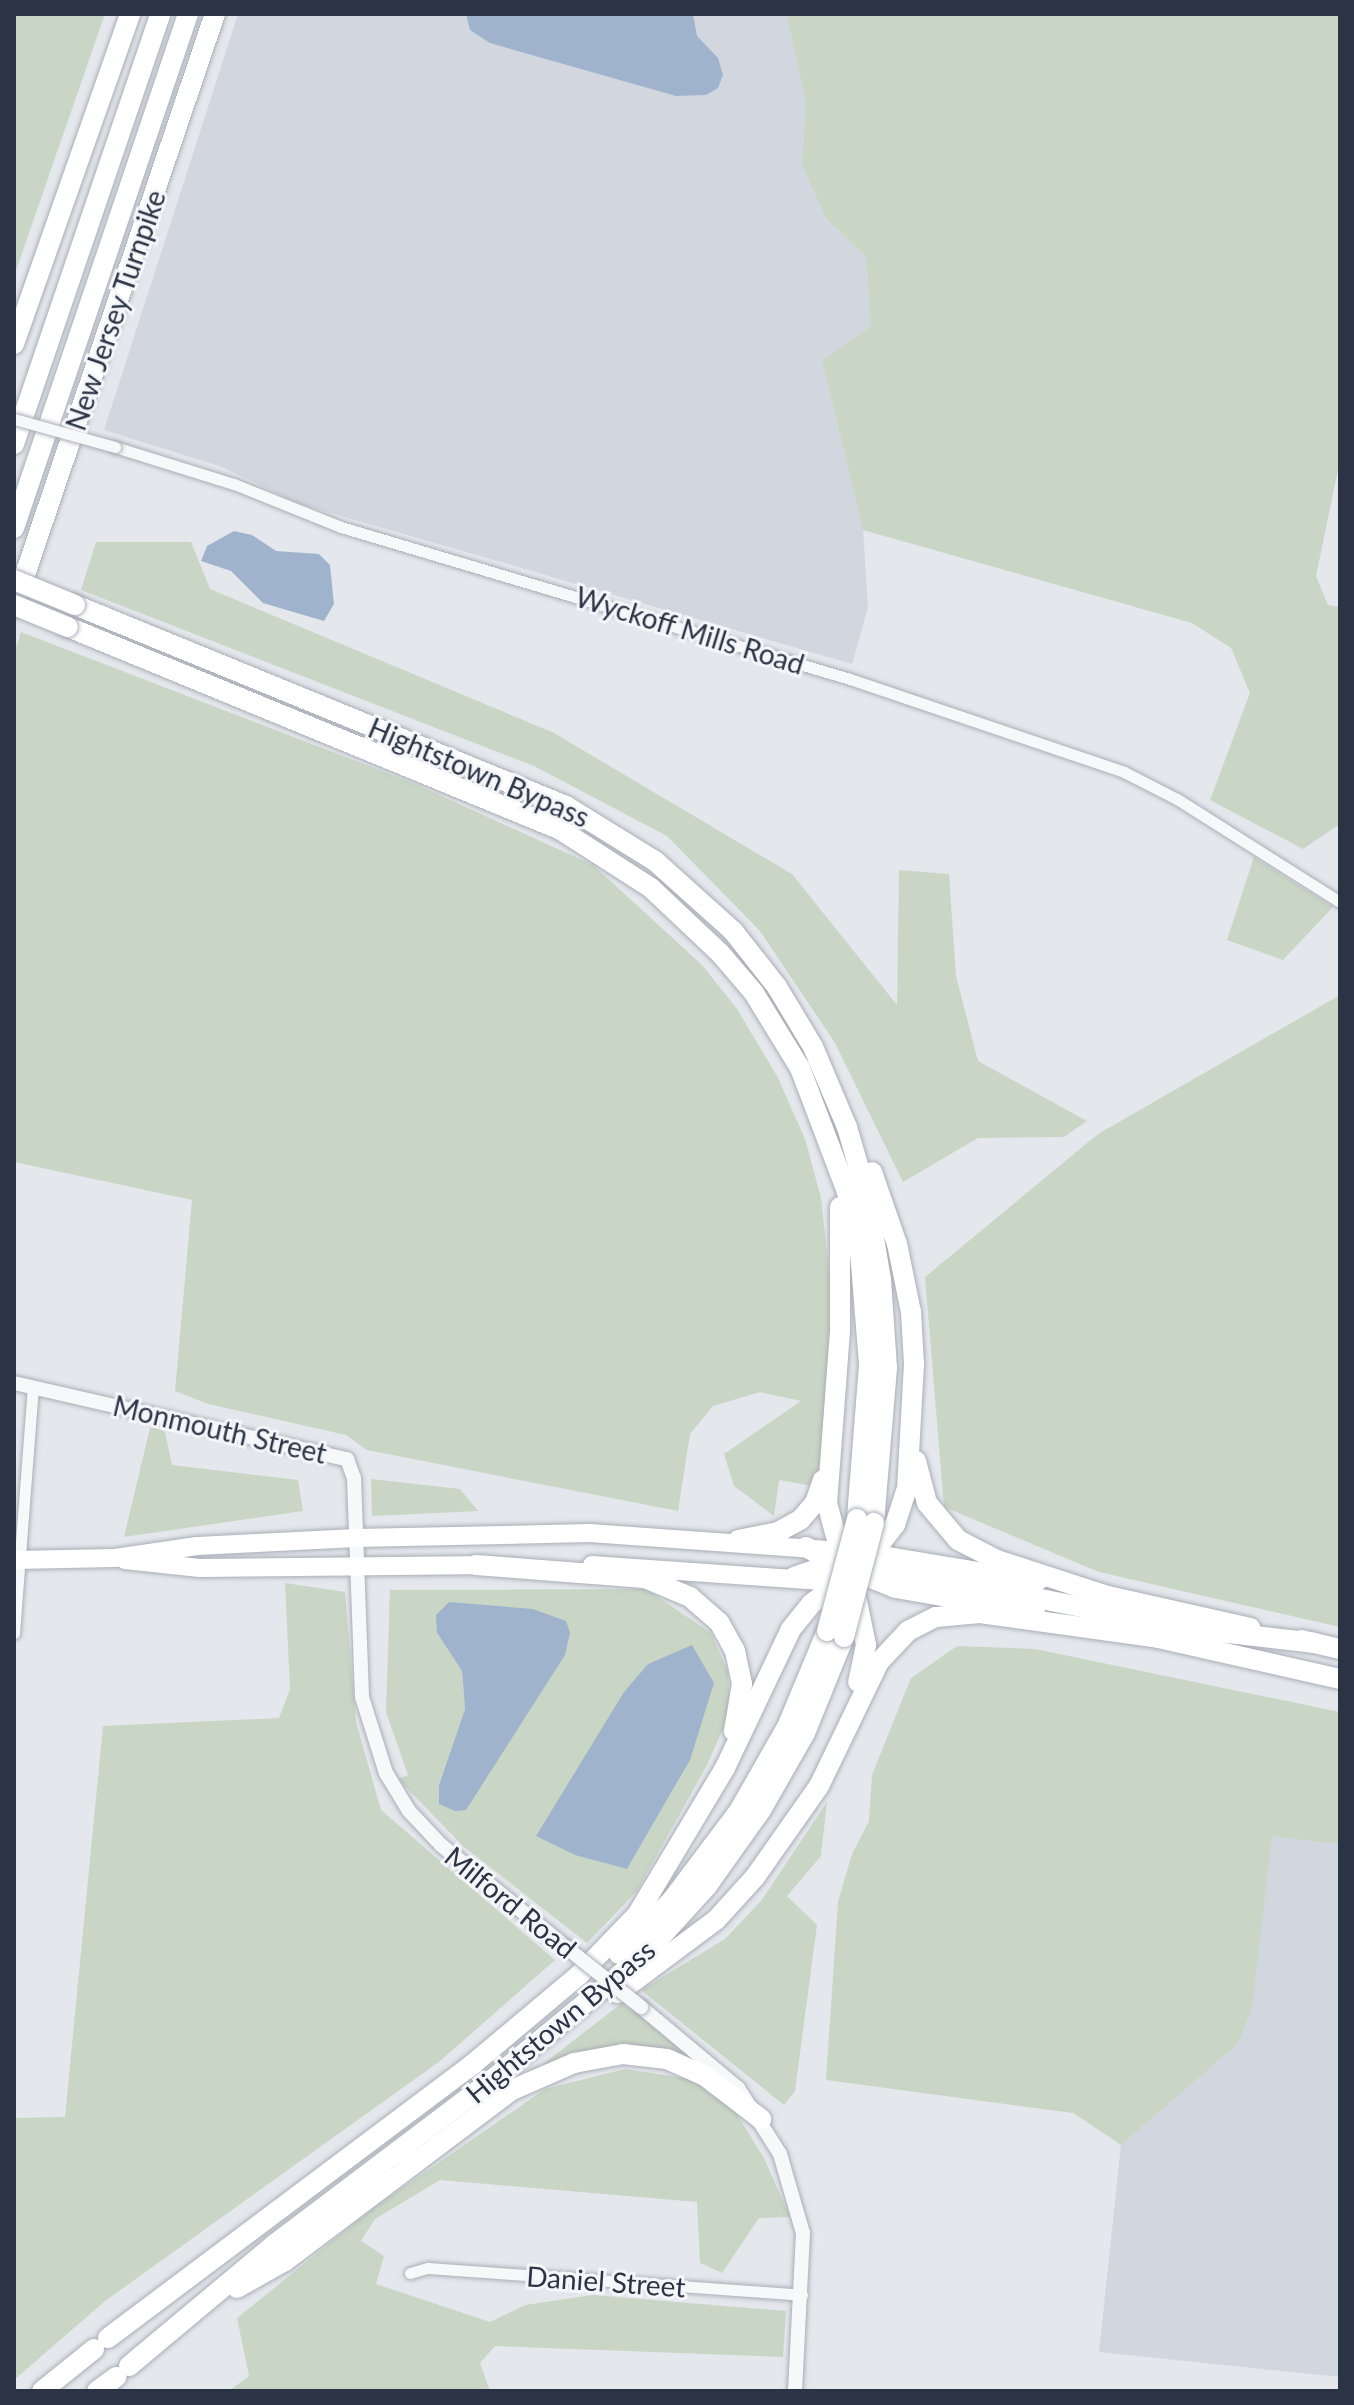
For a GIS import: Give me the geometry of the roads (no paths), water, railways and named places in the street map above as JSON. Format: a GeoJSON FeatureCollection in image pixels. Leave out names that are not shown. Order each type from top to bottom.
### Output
{"type":"FeatureCollection","features":[{"type":"Feature","properties":{"kind":"highway"},"geometry":{"type":"LineString","coordinates":[[14,344],[130,14]]}},
{"type":"Feature","properties":{"kind":"highway","name":"New Jersey Turnpike"},"geometry":{"type":"LineString","coordinates":[[14,444],[160,14]]}},
{"type":"Feature","properties":{"kind":"highway","name":"New Jersey Turnpike"},"geometry":{"type":"LineString","coordinates":[[14,528],[188,14]]}},
{"type":"Feature","properties":{"kind":"highway","name":"New Jersey Turnpike"},"geometry":{"type":"LineString","coordinates":[[14,606],[215,14]]}},
{"type":"Feature","properties":{"kind":"highway","name":"Hightstown Bypass"},"geometry":{"type":"LineString","coordinates":[[14,580],[533,791],[612,831],[683,883],[733,931],[777,987],[822,1063],[862,1179],[883,1291],[886,1413],[865,1521],[836,1634],[789,1762],[707,1886],[617,1979],[493,2079],[275,2244],[212,2301],[97,2391]]}},
{"type":"Feature","properties":{"kind":"highway","name":"Hightstown Bypass"},"geometry":{"type":"LineString","coordinates":[[14,606],[498,802],[592,847],[664,899],[708,940],[759,1001],[808,1083],[843,1174],[863,1275],[870,1388],[865,1521]]}},
{"type":"Feature","properties":{"kind":"highway"},"geometry":{"type":"LineString","coordinates":[[822,1063],[849,1107],[897,1244],[911,1312],[918,1475],[927,1503],[944,1527],[986,1556],[1108,1596],[1340,1649]]}},
{"type":"Feature","properties":{"kind":"highway"},"geometry":{"type":"LineString","coordinates":[[789,1827],[835,1737],[864,1665],[865,1627],[829,1512],[826,1468],[839,1339],[842,1233],[835,1180],[808,1083]]}},
{"type":"Feature","properties":{"kind":"highway"},"geometry":{"type":"LineString","coordinates":[[467,2069],[598,1957],[637,1915],[673,1861],[735,1749],[791,1629],[849,1568],[891,1532],[905,1498],[913,1386]]}},
{"type":"Feature","properties":{"kind":"highway"},"geometry":{"type":"LineString","coordinates":[[738,1540],[778,1532],[801,1519],[815,1503],[826,1468]]}},
{"type":"Feature","properties":{"kind":"highway"},"geometry":{"type":"LineString","coordinates":[[806,1547],[896,1588],[1160,1638],[1340,1679]]}},
{"type":"Feature","properties":{"kind":"highway"},"geometry":{"type":"LineString","coordinates":[[476,1565],[656,1581],[700,1603],[725,1632],[741,1674],[738,1718],[673,1861]]}},
{"type":"Feature","properties":{"kind":"highway"},"geometry":{"type":"LineString","coordinates":[[794,1577],[849,1568],[983,1585],[1194,1629],[1315,1643]]}},
{"type":"Feature","properties":{"kind":"highway"},"geometry":{"type":"LineString","coordinates":[[493,2079],[709,1925],[755,1877],[819,1786],[879,1662],[916,1626],[947,1615],[980,1613],[1160,1638]]}},
{"type":"Feature","properties":{"kind":"highway","name":"Hightstown Bypass"},"geometry":{"type":"LineString","coordinates":[[42,2391],[101,2343],[601,1970],[690,1878],[765,1769],[836,1634]]}},
{"type":"Feature","properties":{"kind":"highway"},"geometry":{"type":"LineString","coordinates":[[212,2301],[285,2261],[512,2090],[574,2063],[623,2054],[667,2059],[705,2076],[761,2119]]}},
{"type":"Feature","properties":{"kind":"main road"},"geometry":{"type":"LineString","coordinates":[[18,1560],[115,1558],[197,1546],[356,1538],[590,1533],[738,1540],[806,1547]]}},
{"type":"Feature","properties":{"kind":"main road"},"geometry":{"type":"LineString","coordinates":[[115,1558],[159,1567],[628,1566],[794,1577]]}},
{"type":"Feature","properties":{"kind":"main road"},"geometry":{"type":"LineString","coordinates":[[849,1568],[1108,1596]]}},
{"type":"Feature","properties":{"kind":"street","name":"Wyckoff Mills Road"},"geometry":{"type":"LineString","coordinates":[[14,419],[234,484],[341,527],[864,683],[1124,772],[1177,799],[1340,902]]}},
{"type":"Feature","properties":{"kind":"street","name":"Monmouth Street"},"geometry":{"type":"LineString","coordinates":[[14,1383],[343,1456],[352,1468],[356,1538]]}},
{"type":"Feature","properties":{"kind":"street"},"geometry":{"type":"LineString","coordinates":[[14,1633],[33,1388]]}},
{"type":"Feature","properties":{"kind":"street","name":"Milford Road"},"geometry":{"type":"LineString","coordinates":[[356,1538],[362,1697],[374,1743],[393,1786],[441,1845],[728,2078],[761,2119],[799,2207],[802,2295],[795,2391]]}},
{"type":"Feature","properties":{"kind":"street","name":"Daniel Street"},"geometry":{"type":"LineString","coordinates":[[410,2273],[428,2268],[802,2295]]}},
{"type":"Feature","properties":{"kind":"water"},"geometry":{"type":"Polygon","coordinates":[[[466,14],[693,14],[697,36],[718,58],[723,75],[718,88],[706,95],[676,96],[490,43],[470,30],[466,14]]]}},
{"type":"Feature","properties":{"kind":"water"},"geometry":{"type":"Polygon","coordinates":[[[234,531],[252,535],[276,551],[319,554],[330,565],[334,604],[324,621],[263,603],[231,571],[201,561],[207,546],[234,531]]]}},
{"type":"Feature","properties":{"kind":"water"},"geometry":{"type":"Polygon","coordinates":[[[449,1602],[533,1609],[566,1621],[570,1633],[565,1655],[466,1810],[455,1811],[439,1804],[439,1785],[465,1709],[462,1671],[437,1633],[436,1615],[449,1602]]]}},
{"type":"Feature","properties":{"kind":"water"},"geometry":{"type":"Polygon","coordinates":[[[692,1645],[714,1683],[690,1760],[627,1869],[575,1855],[536,1836],[624,1692],[648,1664],[692,1645]]]}}]}
